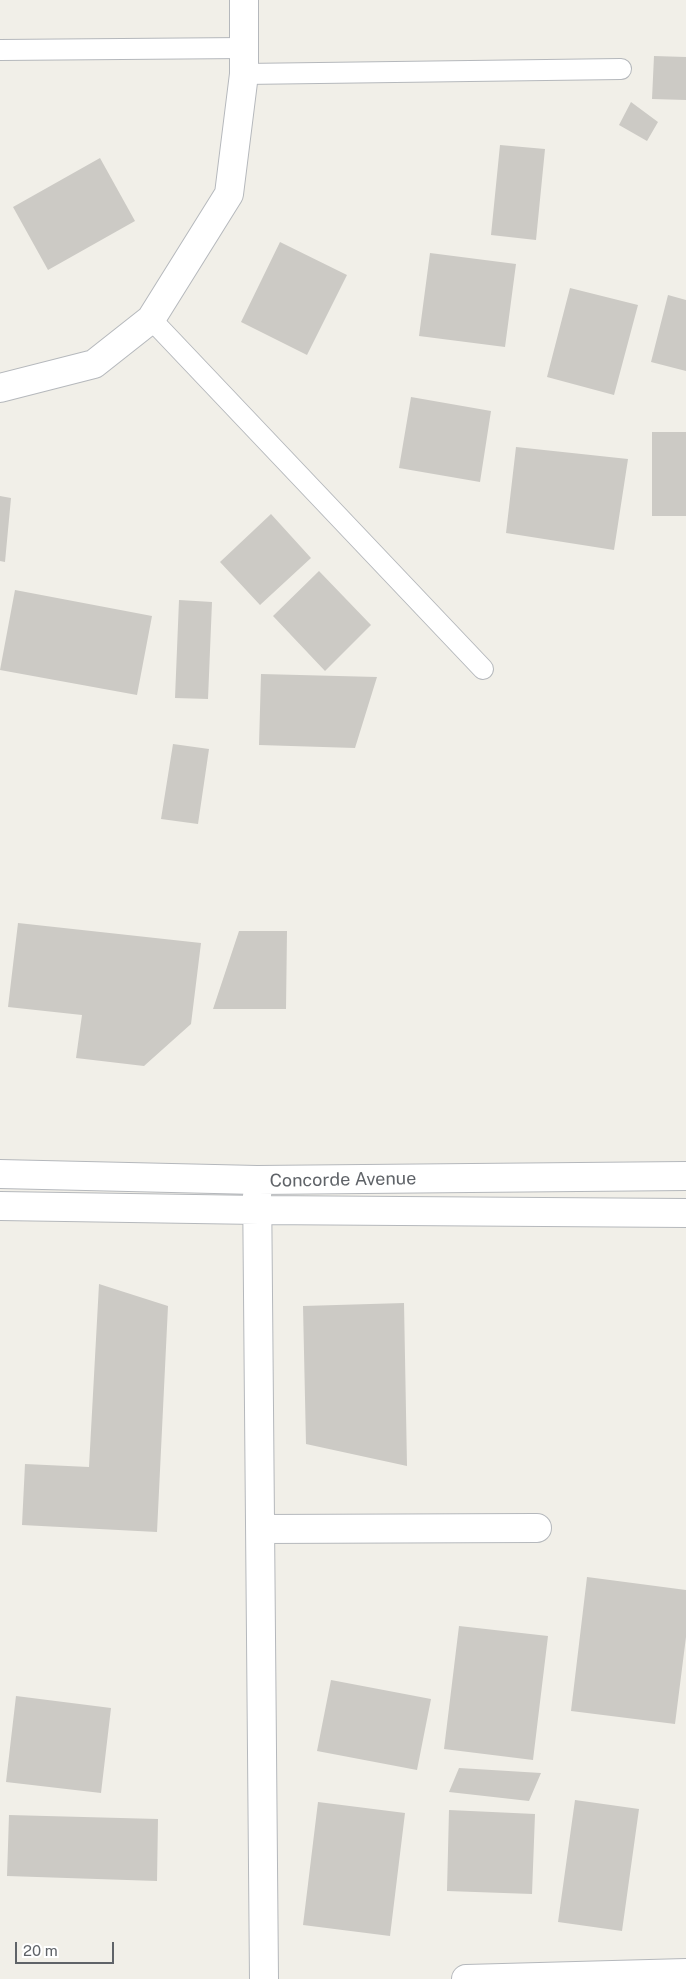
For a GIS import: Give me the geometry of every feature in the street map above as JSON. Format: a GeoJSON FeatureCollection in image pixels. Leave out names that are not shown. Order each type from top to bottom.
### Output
{"type":"FeatureCollection","features":[{"type":"Feature","properties":{"kind":"street"},"geometry":{"type":"LineString","coordinates":[[0,388],[94,364],[151,319],[229,194],[244,74],[244,0]]}},
{"type":"Feature","properties":{"kind":"street","name":"Concorde Avenue"},"geometry":{"type":"LineString","coordinates":[[0,1174],[257,1180],[686,1176]]}},
{"type":"Feature","properties":{"kind":"street"},"geometry":{"type":"LineString","coordinates":[[257,1180],[259,1210],[264,1979]]}},
{"type":"Feature","properties":{"kind":"street","name":"Concorde Avenue"},"geometry":{"type":"LineString","coordinates":[[0,1206],[686,1213]]}},
{"type":"Feature","properties":{"kind":"street"},"geometry":{"type":"LineString","coordinates":[[261,1529],[537,1528]]}},
{"type":"Feature","properties":{"kind":"street"},"geometry":{"type":"LineString","coordinates":[[466,1979],[686,1973]]}},
{"type":"Feature","properties":{"kind":"lane"},"geometry":{"type":"LineString","coordinates":[[0,50],[244,48]]}},
{"type":"Feature","properties":{"kind":"lane"},"geometry":{"type":"LineString","coordinates":[[244,74],[621,68]]}},
{"type":"Feature","properties":{"kind":"lane"},"geometry":{"type":"LineString","coordinates":[[151,319],[483,669]]}},
{"type":"Feature","properties":{"kind":"building"},"geometry":{"type":"Polygon","coordinates":[[[654,56],[686,57],[686,100],[652,99],[654,56]]]}},
{"type":"Feature","properties":{"kind":"building"},"geometry":{"type":"Polygon","coordinates":[[[631,102],[658,122],[647,141],[619,125],[631,102]]]}},
{"type":"Feature","properties":{"kind":"building"},"geometry":{"type":"Polygon","coordinates":[[[500,145],[545,149],[536,240],[491,235],[500,145]]]}},
{"type":"Feature","properties":{"kind":"building"},"geometry":{"type":"Polygon","coordinates":[[[100,158],[135,221],[48,270],[13,207],[100,158]]]}},
{"type":"Feature","properties":{"kind":"building"},"geometry":{"type":"Polygon","coordinates":[[[280,242],[347,275],[307,355],[241,322],[280,242]]]}},
{"type":"Feature","properties":{"kind":"building"},"geometry":{"type":"Polygon","coordinates":[[[430,253],[516,264],[505,347],[419,336],[430,253]]]}},
{"type":"Feature","properties":{"kind":"building"},"geometry":{"type":"Polygon","coordinates":[[[570,288],[638,305],[614,395],[547,377],[570,288]]]}},
{"type":"Feature","properties":{"kind":"building"},"geometry":{"type":"Polygon","coordinates":[[[668,295],[686,300],[686,371],[651,362],[668,295]]]}},
{"type":"Feature","properties":{"kind":"building"},"geometry":{"type":"Polygon","coordinates":[[[411,397],[491,411],[480,482],[399,468],[411,397]]]}},
{"type":"Feature","properties":{"kind":"building"},"geometry":{"type":"Polygon","coordinates":[[[652,432],[686,432],[686,516],[652,516],[652,432]]]}},
{"type":"Feature","properties":{"kind":"building"},"geometry":{"type":"Polygon","coordinates":[[[516,447],[628,459],[614,550],[506,533],[516,447]]]}},
{"type":"Feature","properties":{"kind":"building"},"geometry":{"type":"Polygon","coordinates":[[[0,496],[11,498],[5,562],[0,561],[0,496]]]}},
{"type":"Feature","properties":{"kind":"building"},"geometry":{"type":"Polygon","coordinates":[[[271,514],[311,558],[260,605],[220,562],[271,514]]]}},
{"type":"Feature","properties":{"kind":"building"},"geometry":{"type":"Polygon","coordinates":[[[319,571],[371,625],[325,671],[273,616],[319,571]]]}},
{"type":"Feature","properties":{"kind":"building"},"geometry":{"type":"Polygon","coordinates":[[[15,590],[152,616],[137,695],[0,670],[15,590]]]}},
{"type":"Feature","properties":{"kind":"building"},"geometry":{"type":"Polygon","coordinates":[[[179,600],[212,602],[208,699],[175,698],[179,600]]]}},
{"type":"Feature","properties":{"kind":"building"},"geometry":{"type":"Polygon","coordinates":[[[261,674],[377,677],[355,748],[259,745],[261,674]]]}},
{"type":"Feature","properties":{"kind":"building"},"geometry":{"type":"Polygon","coordinates":[[[173,744],[209,749],[198,824],[161,819],[173,744]]]}},
{"type":"Feature","properties":{"kind":"building"},"geometry":{"type":"Polygon","coordinates":[[[18,923],[201,943],[191,1024],[144,1066],[76,1058],[82,1015],[8,1007],[18,923]]]}},
{"type":"Feature","properties":{"kind":"building"},"geometry":{"type":"Polygon","coordinates":[[[239,931],[287,931],[286,1009],[213,1009],[239,931]]]}},
{"type":"Feature","properties":{"kind":"building"},"geometry":{"type":"Polygon","coordinates":[[[99,1284],[168,1306],[157,1532],[22,1525],[25,1464],[89,1467],[99,1284]]]}},
{"type":"Feature","properties":{"kind":"building"},"geometry":{"type":"Polygon","coordinates":[[[404,1303],[407,1466],[306,1444],[303,1306],[404,1303]]]}},
{"type":"Feature","properties":{"kind":"building"},"geometry":{"type":"Polygon","coordinates":[[[587,1577],[686,1590],[686,1637],[675,1724],[571,1711],[587,1577]]]}},
{"type":"Feature","properties":{"kind":"building"},"geometry":{"type":"Polygon","coordinates":[[[459,1626],[548,1636],[533,1760],[444,1749],[459,1626]]]}},
{"type":"Feature","properties":{"kind":"building"},"geometry":{"type":"Polygon","coordinates":[[[331,1680],[431,1699],[417,1770],[317,1751],[331,1680]]]}},
{"type":"Feature","properties":{"kind":"building"},"geometry":{"type":"Polygon","coordinates":[[[16,1696],[111,1708],[101,1793],[6,1782],[16,1696]]]}},
{"type":"Feature","properties":{"kind":"building"},"geometry":{"type":"Polygon","coordinates":[[[459,1768],[541,1773],[529,1801],[449,1792],[459,1768]]]}},
{"type":"Feature","properties":{"kind":"building"},"geometry":{"type":"Polygon","coordinates":[[[575,1800],[639,1809],[622,1931],[558,1922],[575,1800]]]}},
{"type":"Feature","properties":{"kind":"building"},"geometry":{"type":"Polygon","coordinates":[[[318,1802],[405,1813],[390,1936],[303,1925],[318,1802]]]}},
{"type":"Feature","properties":{"kind":"building"},"geometry":{"type":"Polygon","coordinates":[[[449,1810],[535,1814],[532,1894],[447,1891],[449,1810]]]}},
{"type":"Feature","properties":{"kind":"building"},"geometry":{"type":"Polygon","coordinates":[[[9,1815],[158,1819],[157,1881],[7,1876],[9,1815]]]}}]}
